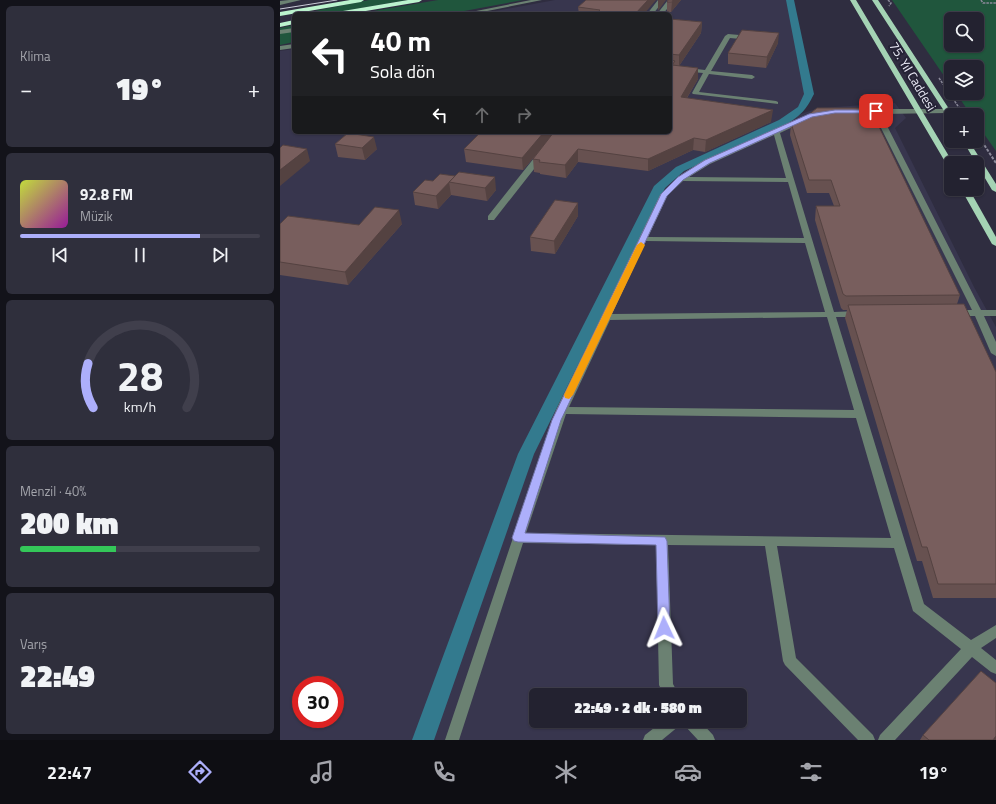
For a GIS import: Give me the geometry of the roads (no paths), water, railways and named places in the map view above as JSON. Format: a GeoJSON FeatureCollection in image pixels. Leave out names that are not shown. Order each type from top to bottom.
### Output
{"type":"FeatureCollection","features":[{"type":"Feature","properties":{"kind":"highway"},"geometry":{"type":"LineString","coordinates":[[294,12],[361,0]]}},
{"type":"Feature","properties":{"kind":"highway"},"geometry":{"type":"LineString","coordinates":[[352,12],[419,0]]}},
{"type":"Feature","properties":{"kind":"highway"},"geometry":{"type":"LineString","coordinates":[[280,15],[292,12]]}},
{"type":"Feature","properties":{"kind":"highway"},"geometry":{"type":"LineString","coordinates":[[280,25],[292,22]]}},
{"type":"Feature","properties":{"kind":"main road","name":"75. Yıl Caddesi"},"geometry":{"type":"LineString","coordinates":[[853,0],[946,156]]}},
{"type":"Feature","properties":{"kind":"main road","name":"75. Yıl Caddesi"},"geometry":{"type":"LineString","coordinates":[[875,0],[945,108]]}},
{"type":"Feature","properties":{"kind":"main road"},"geometry":{"type":"LineString","coordinates":[[970,148],[996,190]]}},
{"type":"Feature","properties":{"kind":"main road"},"geometry":{"type":"LineString","coordinates":[[969,196],[996,244]]}},
{"type":"Feature","properties":{"kind":"street"},"geometry":{"type":"LineString","coordinates":[[280,3],[295,0]]}},
{"type":"Feature","properties":{"kind":"street"},"geometry":{"type":"LineString","coordinates":[[475,12],[539,0]]}},
{"type":"Feature","properties":{"kind":"street"},"geometry":{"type":"LineString","coordinates":[[652,12],[661,0]]}},
{"type":"Feature","properties":{"kind":"street"},"geometry":{"type":"LineString","coordinates":[[662,12],[671,0]]}},
{"type":"Feature","properties":{"kind":"street"},"geometry":{"type":"LineString","coordinates":[[280,32],[292,30]]}},
{"type":"Feature","properties":{"kind":"street"},"geometry":{"type":"LineString","coordinates":[[756,38],[728,36],[695,93],[776,103]]}},
{"type":"Feature","properties":{"kind":"street"},"geometry":{"type":"LineString","coordinates":[[280,48],[292,46]]}},
{"type":"Feature","properties":{"kind":"street"},"geometry":{"type":"LineString","coordinates":[[672,68],[752,77]]}},
{"type":"Feature","properties":{"kind":"street"},"geometry":{"type":"LineString","coordinates":[[876,111],[978,313],[996,353]]}},
{"type":"Feature","properties":{"kind":"street"},"geometry":{"type":"LineString","coordinates":[[849,112],[920,111],[944,113]]}},
{"type":"Feature","properties":{"kind":"street"},"geometry":{"type":"LineString","coordinates":[[452,740],[557,420],[664,195],[681,179],[707,162],[811,115],[823,113]]}},
{"type":"Feature","properties":{"kind":"street"},"geometry":{"type":"LineString","coordinates":[[776,131],[918,607],[996,668]]}},
{"type":"Feature","properties":{"kind":"street"},"geometry":{"type":"LineString","coordinates":[[491,218],[545,150]]}},
{"type":"Feature","properties":{"kind":"street"},"geometry":{"type":"LineString","coordinates":[[681,179],[791,180]]}},
{"type":"Feature","properties":{"kind":"street"},"geometry":{"type":"LineString","coordinates":[[644,239],[809,241]]}},
{"type":"Feature","properties":{"kind":"street"},"geometry":{"type":"LineString","coordinates":[[947,313],[996,313]]}},
{"type":"Feature","properties":{"kind":"street"},"geometry":{"type":"LineString","coordinates":[[606,317],[870,314]]}},
{"type":"Feature","properties":{"kind":"street"},"geometry":{"type":"LineString","coordinates":[[561,410],[861,414]]}},
{"type":"Feature","properties":{"kind":"street"},"geometry":{"type":"LineString","coordinates":[[518,538],[662,541],[899,542]]}},
{"type":"Feature","properties":{"kind":"street"},"geometry":{"type":"LineString","coordinates":[[662,541],[666,685],[668,688]]}},
{"type":"Feature","properties":{"kind":"street"},"geometry":{"type":"LineString","coordinates":[[770,542],[790,660],[868,740]]}},
{"type":"Feature","properties":{"kind":"street"},"geometry":{"type":"LineString","coordinates":[[885,740],[971,648],[996,631]]}},
{"type":"Feature","properties":{"kind":"street"},"geometry":{"type":"LineString","coordinates":[[650,740],[665,728]]}},
{"type":"Feature","properties":{"kind":"street"},"geometry":{"type":"LineString","coordinates":[[697,728],[708,740]]}},
{"type":"Feature","properties":{"kind":"waterway"},"geometry":{"type":"LineString","coordinates":[[423,740],[526,454],[660,186],[680,169],[783,122],[802,108],[809,94],[790,0]]}},
{"type":"Feature","properties":{"kind":"tram line"},"geometry":{"type":"LineString","coordinates":[[280,9],[337,0]]}}]}
